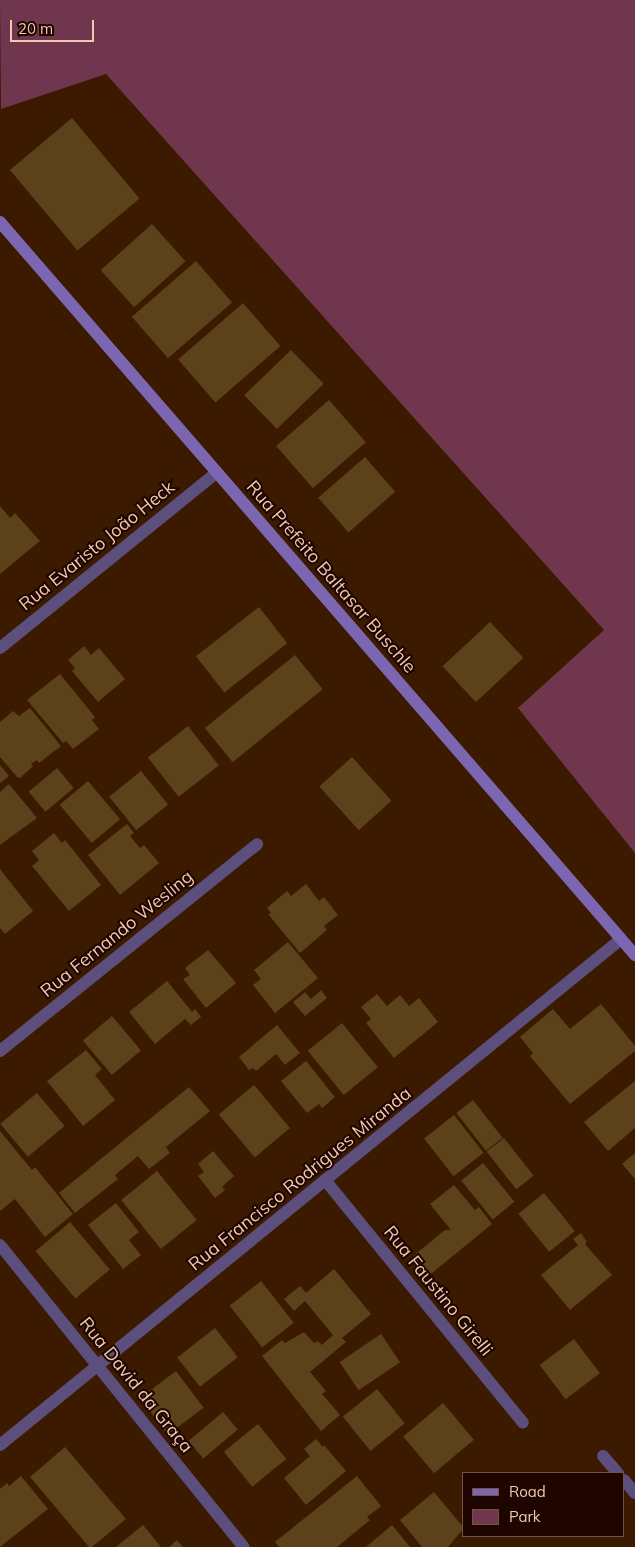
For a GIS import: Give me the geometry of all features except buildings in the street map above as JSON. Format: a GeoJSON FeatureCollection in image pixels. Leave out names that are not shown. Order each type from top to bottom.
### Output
{"type":"FeatureCollection","features":[{"type":"Feature","properties":{"kind":"main road","name":"Rua Prefeito Baltasar Buschle"},"geometry":{"type":"LineString","coordinates":[[0,222],[635,955]]}},
{"type":"Feature","properties":{"kind":"street","name":"Rua Evaristo João Heck"},"geometry":{"type":"LineString","coordinates":[[0,648],[217,472]]}},
{"type":"Feature","properties":{"kind":"street","name":"Rua Fernando Wesling"},"geometry":{"type":"LineString","coordinates":[[0,1051],[257,844]]}},
{"type":"Feature","properties":{"kind":"street","name":"Rua Francisco Rodrigues Miranda"},"geometry":{"type":"LineString","coordinates":[[0,1445],[621,939]]}},
{"type":"Feature","properties":{"kind":"street","name":"Rua Faustino Girelli"},"geometry":{"type":"LineString","coordinates":[[325,1180],[524,1424]]}},
{"type":"Feature","properties":{"kind":"street","name":"Rua David da Graça"},"geometry":{"type":"LineString","coordinates":[[0,1245],[244,1547]]}},
{"type":"Feature","properties":{"kind":"street"},"geometry":{"type":"LineString","coordinates":[[603,1456],[617,1472]]}},
{"type":"Feature","properties":{"kind":"street"},"geometry":{"type":"LineString","coordinates":[[625,1481],[635,1493]]}},
{"type":"Feature","properties":{"kind":"green space"},"geometry":{"type":"Polygon","coordinates":[[[0,0],[635,0],[635,853],[518,708],[604,630],[106,74],[1,109],[0,0]]]}}]}
